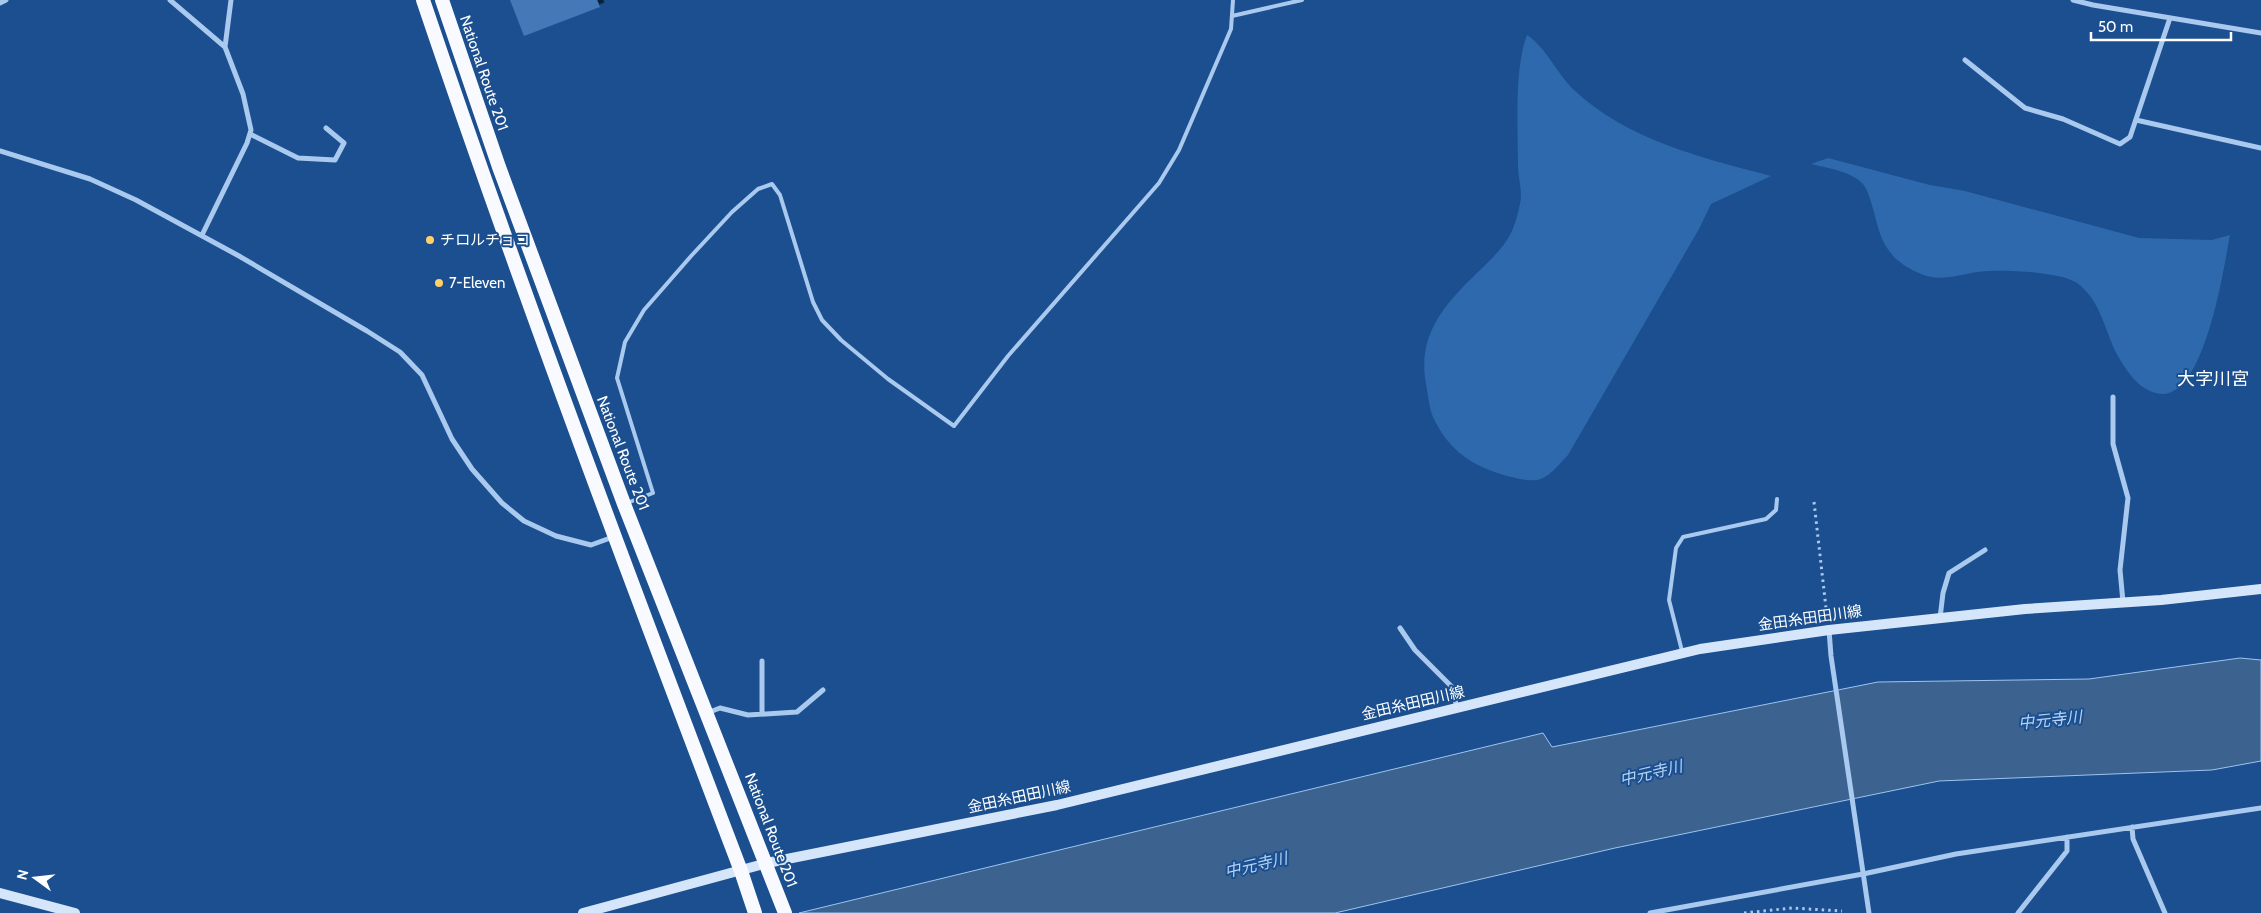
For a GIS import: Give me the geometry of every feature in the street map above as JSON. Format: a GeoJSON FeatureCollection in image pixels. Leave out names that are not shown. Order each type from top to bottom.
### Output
{"type":"FeatureCollection","features":[{"type":"Feature","properties":{"kind":"highway"},"geometry":{"type":"LineString","coordinates":[[423,0],[482,174],[613,536],[741,871],[754,911]]}},
{"type":"Feature","properties":{"kind":"highway","name":"National Route 201"},"geometry":{"type":"LineString","coordinates":[[442,0],[499,167],[624,504],[784,908]]}},
{"type":"Feature","properties":{"kind":"main road","name":"金田糸田田川線"},"geometry":{"type":"LineString","coordinates":[[583,913],[767,863],[1057,805],[1682,654],[1829,630],[2025,609],[2123,603],[2261,589]]}},
{"type":"Feature","properties":{"kind":"main road"},"geometry":{"type":"LineString","coordinates":[[0,893],[75,913]]}},
{"type":"Feature","properties":{"kind":"street"},"geometry":{"type":"LineString","coordinates":[[0,3],[6,0]]}},
{"type":"Feature","properties":{"kind":"street"},"geometry":{"type":"LineString","coordinates":[[170,0],[225,47],[243,94],[251,130],[202,235]]}},
{"type":"Feature","properties":{"kind":"street"},"geometry":{"type":"LineString","coordinates":[[225,47],[232,0]]}},
{"type":"Feature","properties":{"kind":"street"},"geometry":{"type":"LineString","coordinates":[[2073,0],[2261,33]]}},
{"type":"Feature","properties":{"kind":"street"},"geometry":{"type":"LineString","coordinates":[[1965,60],[2025,108],[2063,120],[2120,144],[2130,137],[2170,18]]}},
{"type":"Feature","properties":{"kind":"street"},"geometry":{"type":"LineString","coordinates":[[2136,120],[2261,148]]}},
{"type":"Feature","properties":{"kind":"street"},"geometry":{"type":"LineString","coordinates":[[250,134],[298,158],[335,160],[344,143],[326,128]]}},
{"type":"Feature","properties":{"kind":"street"},"geometry":{"type":"LineString","coordinates":[[0,151],[90,179],[136,200],[202,235],[367,331],[400,352],[422,375],[452,438],[472,469],[502,503],[524,521],[556,536],[591,545],[613,536]]}},
{"type":"Feature","properties":{"kind":"street"},"geometry":{"type":"LineString","coordinates":[[2112,397],[2113,444],[2128,498],[2120,570],[2123,603]]}},
{"type":"Feature","properties":{"kind":"street"},"geometry":{"type":"LineString","coordinates":[[1940,618],[1943,593],[1949,573],[1985,550]]}},
{"type":"Feature","properties":{"kind":"street"},"geometry":{"type":"LineString","coordinates":[[1400,628],[1415,650],[1452,687],[1456,708]]}},
{"type":"Feature","properties":{"kind":"street"},"geometry":{"type":"LineString","coordinates":[[1829,630],[1831,656],[1869,913]]}},
{"type":"Feature","properties":{"kind":"street"},"geometry":{"type":"LineString","coordinates":[[762,660],[762,714]]}},
{"type":"Feature","properties":{"kind":"street"},"geometry":{"type":"LineString","coordinates":[[707,714],[720,708],[748,715],[797,712],[823,690]]}},
{"type":"Feature","properties":{"kind":"street"},"geometry":{"type":"LineString","coordinates":[[1650,913],[1863,874],[1956,854],[2261,808]]}},
{"type":"Feature","properties":{"kind":"street"},"geometry":{"type":"LineString","coordinates":[[2132,828],[2133,839],[2165,913]]}},
{"type":"Feature","properties":{"kind":"street"},"geometry":{"type":"LineString","coordinates":[[2018,913],[2067,851],[2067,837]]}},
{"type":"Feature","properties":{"kind":"lane"},"geometry":{"type":"LineString","coordinates":[[624,504],[653,493],[617,378],[625,342],[644,310],[732,212],[758,188],[772,184],[780,195],[813,302],[822,320],[841,340],[888,379],[954,426],[1008,356],[1159,183],[1179,150],[1197,112],[1231,29],[1234,0]]}},
{"type":"Feature","properties":{"kind":"lane"},"geometry":{"type":"LineString","coordinates":[[1232,16],[1302,0]]}},
{"type":"Feature","properties":{"kind":"lane"},"geometry":{"type":"LineString","coordinates":[[1682,654],[1669,600],[1676,548],[1683,537],[1766,519],[1776,510],[1777,499]]}},
{"type":"Feature","properties":{"kind":"path"},"geometry":{"type":"LineString","coordinates":[[1814,502],[1829,630]]}},
{"type":"Feature","properties":{"kind":"path"},"geometry":{"type":"LineString","coordinates":[[1744,913],[1792,908],[1842,911]]}},
{"type":"Feature","properties":{"kind":"shaded area"},"geometry":{"type":"Polygon","coordinates":[[[1527,35],[1546,53],[1562,77],[1574,90],[1618,122],[1667,145],[1771,176],[1711,204],[1699,229],[1568,455],[1553,471],[1542,479],[1535,480],[1519,479],[1494,472],[1472,462],[1454,448],[1439,429],[1430,409],[1424,366],[1429,336],[1444,309],[1500,250],[1508,239],[1515,223],[1521,195],[1518,166],[1518,81],[1527,35]]]}},
{"type":"Feature","properties":{"kind":"shaded area"},"geometry":{"type":"Polygon","coordinates":[[[1828,158],[1930,185],[1965,191],[2139,238],[2212,240],[2230,235],[2223,275],[2209,331],[2199,357],[2187,379],[2173,392],[2156,393],[2139,384],[2130,375],[2114,349],[2098,308],[2092,299],[2077,283],[2069,279],[2043,273],[1999,271],[1935,277],[1910,269],[1894,257],[1884,242],[1870,198],[1863,184],[1845,173],[1811,164],[1828,158]]]}},
{"type":"Feature","properties":{"kind":"water","name":"中元寺川"},"geometry":{"type":"Polygon","coordinates":[[[2240,658],[2261,660],[2261,761],[2212,770],[1939,781],[1615,848],[1335,913],[799,913],[1543,733],[1552,747],[1878,682],[2089,679],[2240,658]]]}},
{"type":"Feature","properties":{"kind":"building"},"geometry":{"type":"Polygon","coordinates":[[[510,0],[597,0],[600,7],[524,36],[510,0]]]}},
{"type":"Feature","properties":{"kind":"place","name":"チロルチョコ"},"geometry":{"type":"Point","coordinates":[430,240]}},
{"type":"Feature","properties":{"kind":"place","name":"7-Eleven"},"geometry":{"type":"Point","coordinates":[439,283]}},
{"type":"Feature","properties":{"kind":"district","name":"大字川宮"},"geometry":{"type":"Point","coordinates":[2213,379]}}]}
